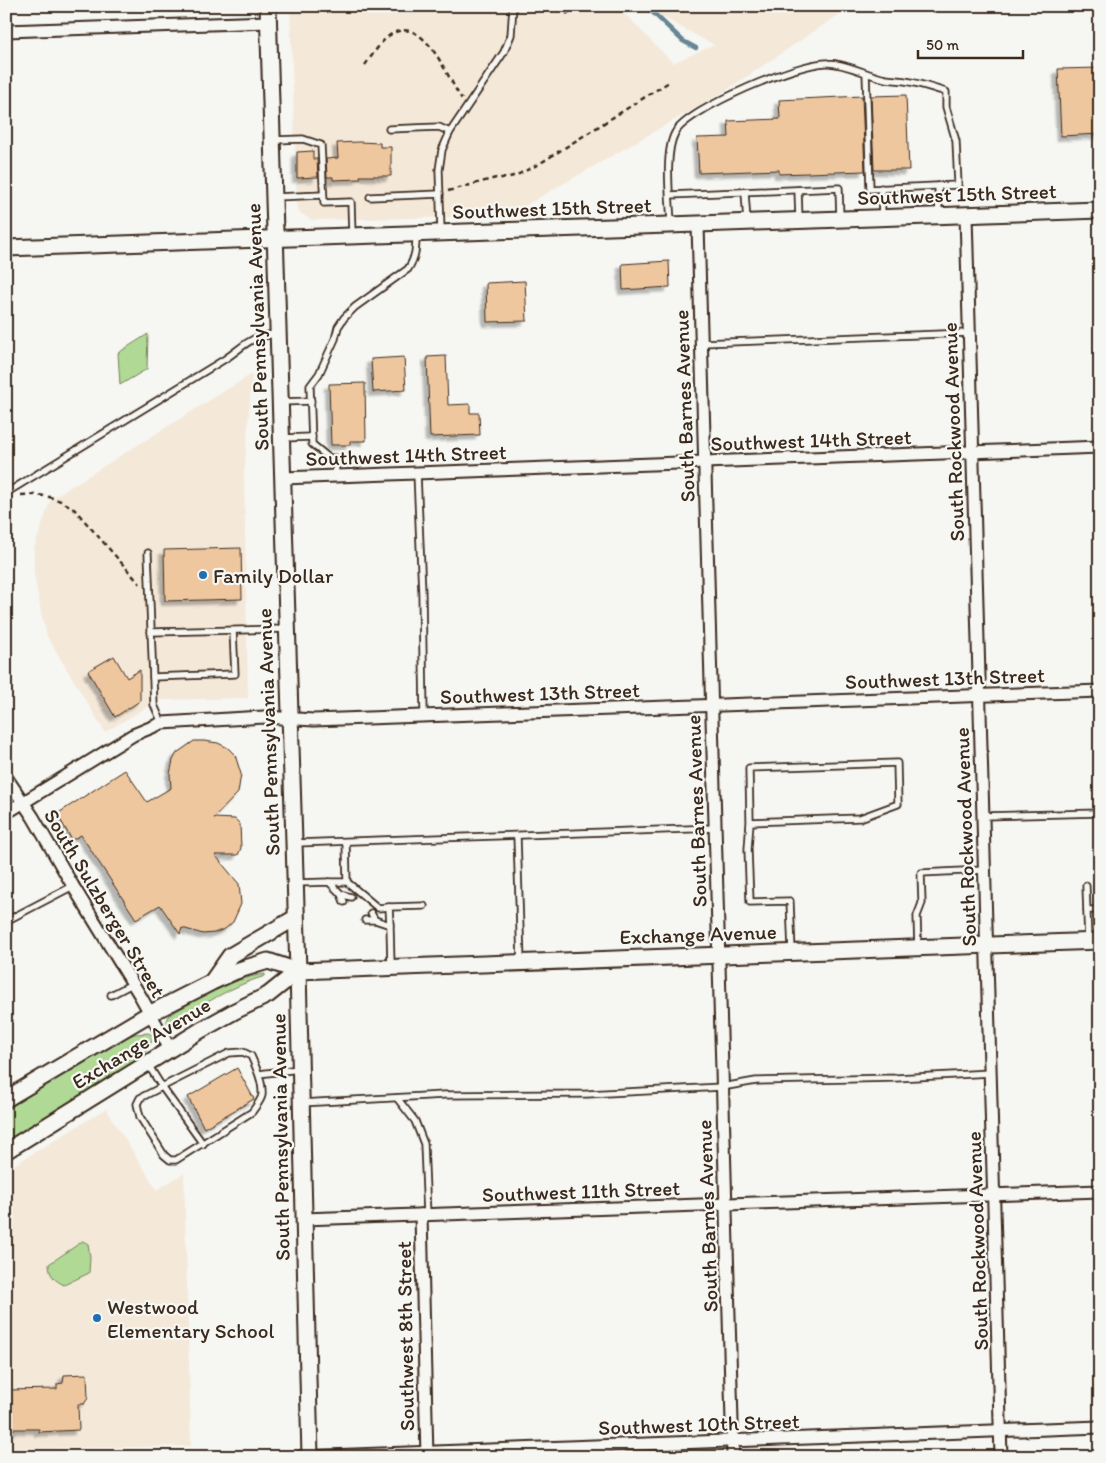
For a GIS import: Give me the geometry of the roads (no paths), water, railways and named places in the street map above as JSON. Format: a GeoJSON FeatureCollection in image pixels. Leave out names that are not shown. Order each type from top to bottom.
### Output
{"type":"FeatureCollection","features":[{"type":"Feature","properties":{"kind":"main road","name":"South Pennsylvania Avenue"},"geometry":{"type":"LineString","coordinates":[[268,6],[298,971],[310,1457]]}},
{"type":"Feature","properties":{"kind":"main road","name":"Southwest 15th Street"},"geometry":{"type":"LineString","coordinates":[[6,248],[1100,210]]}},
{"type":"Feature","properties":{"kind":"main road"},"geometry":{"type":"LineString","coordinates":[[212,982],[230,956],[295,918]]}},
{"type":"Feature","properties":{"kind":"main road","name":"Exchange Avenue"},"geometry":{"type":"LineString","coordinates":[[6,1099],[149,1014],[236,971],[268,961],[298,971],[1094,941]]}},
{"type":"Feature","properties":{"kind":"main road","name":"Exchange Avenue"},"geometry":{"type":"LineString","coordinates":[[6,1150],[170,1049],[235,1011],[268,995],[298,971]]}},
{"type":"Feature","properties":{"kind":"street"},"geometry":{"type":"LineString","coordinates":[[6,32],[268,22]]}},
{"type":"Feature","properties":{"kind":"street","name":"South Rockwood Avenue"},"geometry":{"type":"LineString","coordinates":[[966,215],[1001,1457]]}},
{"type":"Feature","properties":{"kind":"street","name":"South Barnes Avenue"},"geometry":{"type":"LineString","coordinates":[[698,225],[733,1457]]}},
{"type":"Feature","properties":{"kind":"street","name":"Southwest 14th Street"},"geometry":{"type":"LineString","coordinates":[[283,478],[1100,447]]}},
{"type":"Feature","properties":{"kind":"street","name":"Southwest 13th Street"},"geometry":{"type":"LineString","coordinates":[[6,813],[134,735],[162,724],[264,717],[314,720],[1100,692]]}},
{"type":"Feature","properties":{"kind":"street","name":"South Sulzberger Street"},"geometry":{"type":"LineString","coordinates":[[6,777],[33,817],[170,1049]]}},
{"type":"Feature","properties":{"kind":"street","name":"Southwest 11th Street"},"geometry":{"type":"LineString","coordinates":[[303,1219],[1100,1191]]}},
{"type":"Feature","properties":{"kind":"street","name":"Southwest 8th Street"},"geometry":{"type":"LineString","coordinates":[[424,1215],[427,1455]]}},
{"type":"Feature","properties":{"kind":"street","name":"Southwest 10th Street"},"geometry":{"type":"LineString","coordinates":[[300,1457],[427,1455],[1100,1427]]}},
{"type":"Feature","properties":{"kind":"lane"},"geometry":{"type":"LineString","coordinates":[[441,233],[439,170],[442,150],[450,132],[504,52],[511,35],[512,6]]}},
{"type":"Feature","properties":{"kind":"lane"},"geometry":{"type":"LineString","coordinates":[[671,226],[669,164],[674,134],[682,124],[697,113],[742,91],[798,68],[813,64],[827,63],[850,66],[866,73],[946,92],[946,107],[956,142],[958,186],[870,189],[866,73]]}},
{"type":"Feature","properties":{"kind":"lane"},"geometry":{"type":"LineString","coordinates":[[389,129],[439,127],[450,132]]}},
{"type":"Feature","properties":{"kind":"lane"},"geometry":{"type":"LineString","coordinates":[[273,140],[302,139],[321,145],[324,203],[351,202],[352,236]]}},
{"type":"Feature","properties":{"kind":"lane"},"geometry":{"type":"LineString","coordinates":[[938,186],[939,216]]}},
{"type":"Feature","properties":{"kind":"lane"},"geometry":{"type":"LineString","coordinates":[[670,195],[839,188],[840,219]]}},
{"type":"Feature","properties":{"kind":"lane"},"geometry":{"type":"LineString","coordinates":[[881,188],[882,218]]}},
{"type":"Feature","properties":{"kind":"lane"},"geometry":{"type":"LineString","coordinates":[[798,190],[800,221]]}},
{"type":"Feature","properties":{"kind":"lane"},"geometry":{"type":"LineString","coordinates":[[745,192],[747,223]]}},
{"type":"Feature","properties":{"kind":"lane"},"geometry":{"type":"LineString","coordinates":[[370,197],[440,194]]}},
{"type":"Feature","properties":{"kind":"lane"},"geometry":{"type":"LineString","coordinates":[[275,196],[323,195]]}},
{"type":"Feature","properties":{"kind":"lane"},"geometry":{"type":"LineString","coordinates":[[336,476],[335,458],[329,458],[312,444],[310,386],[319,374],[344,318],[408,268],[414,260],[416,254],[416,234]]}},
{"type":"Feature","properties":{"kind":"lane"},"geometry":{"type":"LineString","coordinates":[[701,343],[969,333]]}},
{"type":"Feature","properties":{"kind":"lane"},"geometry":{"type":"LineString","coordinates":[[8,492],[225,359],[251,340],[258,336],[279,334]]}},
{"type":"Feature","properties":{"kind":"lane"},"geometry":{"type":"LineString","coordinates":[[281,402],[311,400]]}},
{"type":"Feature","properties":{"kind":"lane"},"geometry":{"type":"LineString","coordinates":[[282,438],[312,437]]}},
{"type":"Feature","properties":{"kind":"lane"},"geometry":{"type":"LineString","coordinates":[[417,473],[422,593],[424,716]]}},
{"type":"Feature","properties":{"kind":"lane"},"geometry":{"type":"LineString","coordinates":[[148,553],[154,705],[162,724]]}},
{"type":"Feature","properties":{"kind":"lane"},"geometry":{"type":"LineString","coordinates":[[151,632],[286,630]]}},
{"type":"Feature","properties":{"kind":"lane"},"geometry":{"type":"LineString","coordinates":[[153,677],[235,674],[233,631]]}},
{"type":"Feature","properties":{"kind":"lane"},"geometry":{"type":"LineString","coordinates":[[750,822],[860,818],[898,804],[897,763],[749,768],[750,822],[748,849],[750,902],[790,901],[792,952]]}},
{"type":"Feature","properties":{"kind":"lane"},"geometry":{"type":"LineString","coordinates":[[983,816],[1100,813]]}},
{"type":"Feature","properties":{"kind":"lane"},"geometry":{"type":"LineString","coordinates":[[293,843],[716,828]]}},
{"type":"Feature","properties":{"kind":"lane"},"geometry":{"type":"LineString","coordinates":[[517,836],[521,962]]}},
{"type":"Feature","properties":{"kind":"lane"},"geometry":{"type":"LineString","coordinates":[[346,842],[347,882]]}},
{"type":"Feature","properties":{"kind":"lane"},"geometry":{"type":"LineString","coordinates":[[918,948],[917,916],[922,903],[921,873],[985,870]]}},
{"type":"Feature","properties":{"kind":"lane"},"geometry":{"type":"LineString","coordinates":[[330,882],[342,894],[351,897]]}},
{"type":"Feature","properties":{"kind":"lane"},"geometry":{"type":"LineString","coordinates":[[294,883],[347,882],[378,908],[424,906]]}},
{"type":"Feature","properties":{"kind":"lane"},"geometry":{"type":"LineString","coordinates":[[6,921],[73,886]]}},
{"type":"Feature","properties":{"kind":"lane"},"geometry":{"type":"LineString","coordinates":[[1086,886],[1087,910],[1094,941]]}},
{"type":"Feature","properties":{"kind":"lane"},"geometry":{"type":"LineString","coordinates":[[342,894],[344,902]]}},
{"type":"Feature","properties":{"kind":"lane"},"geometry":{"type":"LineString","coordinates":[[389,907],[391,966]]}},
{"type":"Feature","properties":{"kind":"lane"},"geometry":{"type":"LineString","coordinates":[[1087,910],[1100,910]]}},
{"type":"Feature","properties":{"kind":"lane"},"geometry":{"type":"LineString","coordinates":[[371,913],[375,920]]}},
{"type":"Feature","properties":{"kind":"lane"},"geometry":{"type":"LineString","coordinates":[[365,920],[375,920],[390,925]]}},
{"type":"Feature","properties":{"kind":"lane"},"geometry":{"type":"LineString","coordinates":[[111,995],[132,984]]}},
{"type":"Feature","properties":{"kind":"lane"},"geometry":{"type":"LineString","coordinates":[[243,1052],[251,1056],[258,1074],[262,1095],[252,1112],[176,1160],[170,1160],[164,1155],[140,1117],[137,1104],[140,1098],[229,1053],[243,1052]]}},
{"type":"Feature","properties":{"kind":"lane"},"geometry":{"type":"LineString","coordinates":[[147,1063],[203,1144]]}},
{"type":"Feature","properties":{"kind":"lane"},"geometry":{"type":"LineString","coordinates":[[258,1074],[300,1069]]}},
{"type":"Feature","properties":{"kind":"lane"},"geometry":{"type":"LineString","coordinates":[[301,1103],[444,1095],[587,1094],[722,1087],[756,1081],[896,1078],[991,1073]]}},
{"type":"Feature","properties":{"kind":"lane"},"geometry":{"type":"LineString","coordinates":[[397,1098],[415,1121],[424,1144],[424,1215]]}},
{"type":"Feature","properties":{"kind":"waterway"},"geometry":{"type":"LineString","coordinates":[[646,6],[683,41],[696,48]]}},
{"type":"Feature","properties":{"kind":"place","name":"Family Dollar"},"geometry":{"type":"Point","coordinates":[203,575]}},
{"type":"Feature","properties":{"kind":"place","name":"Westwood Elementary School"},"geometry":{"type":"Point","coordinates":[97,1318]}}]}
